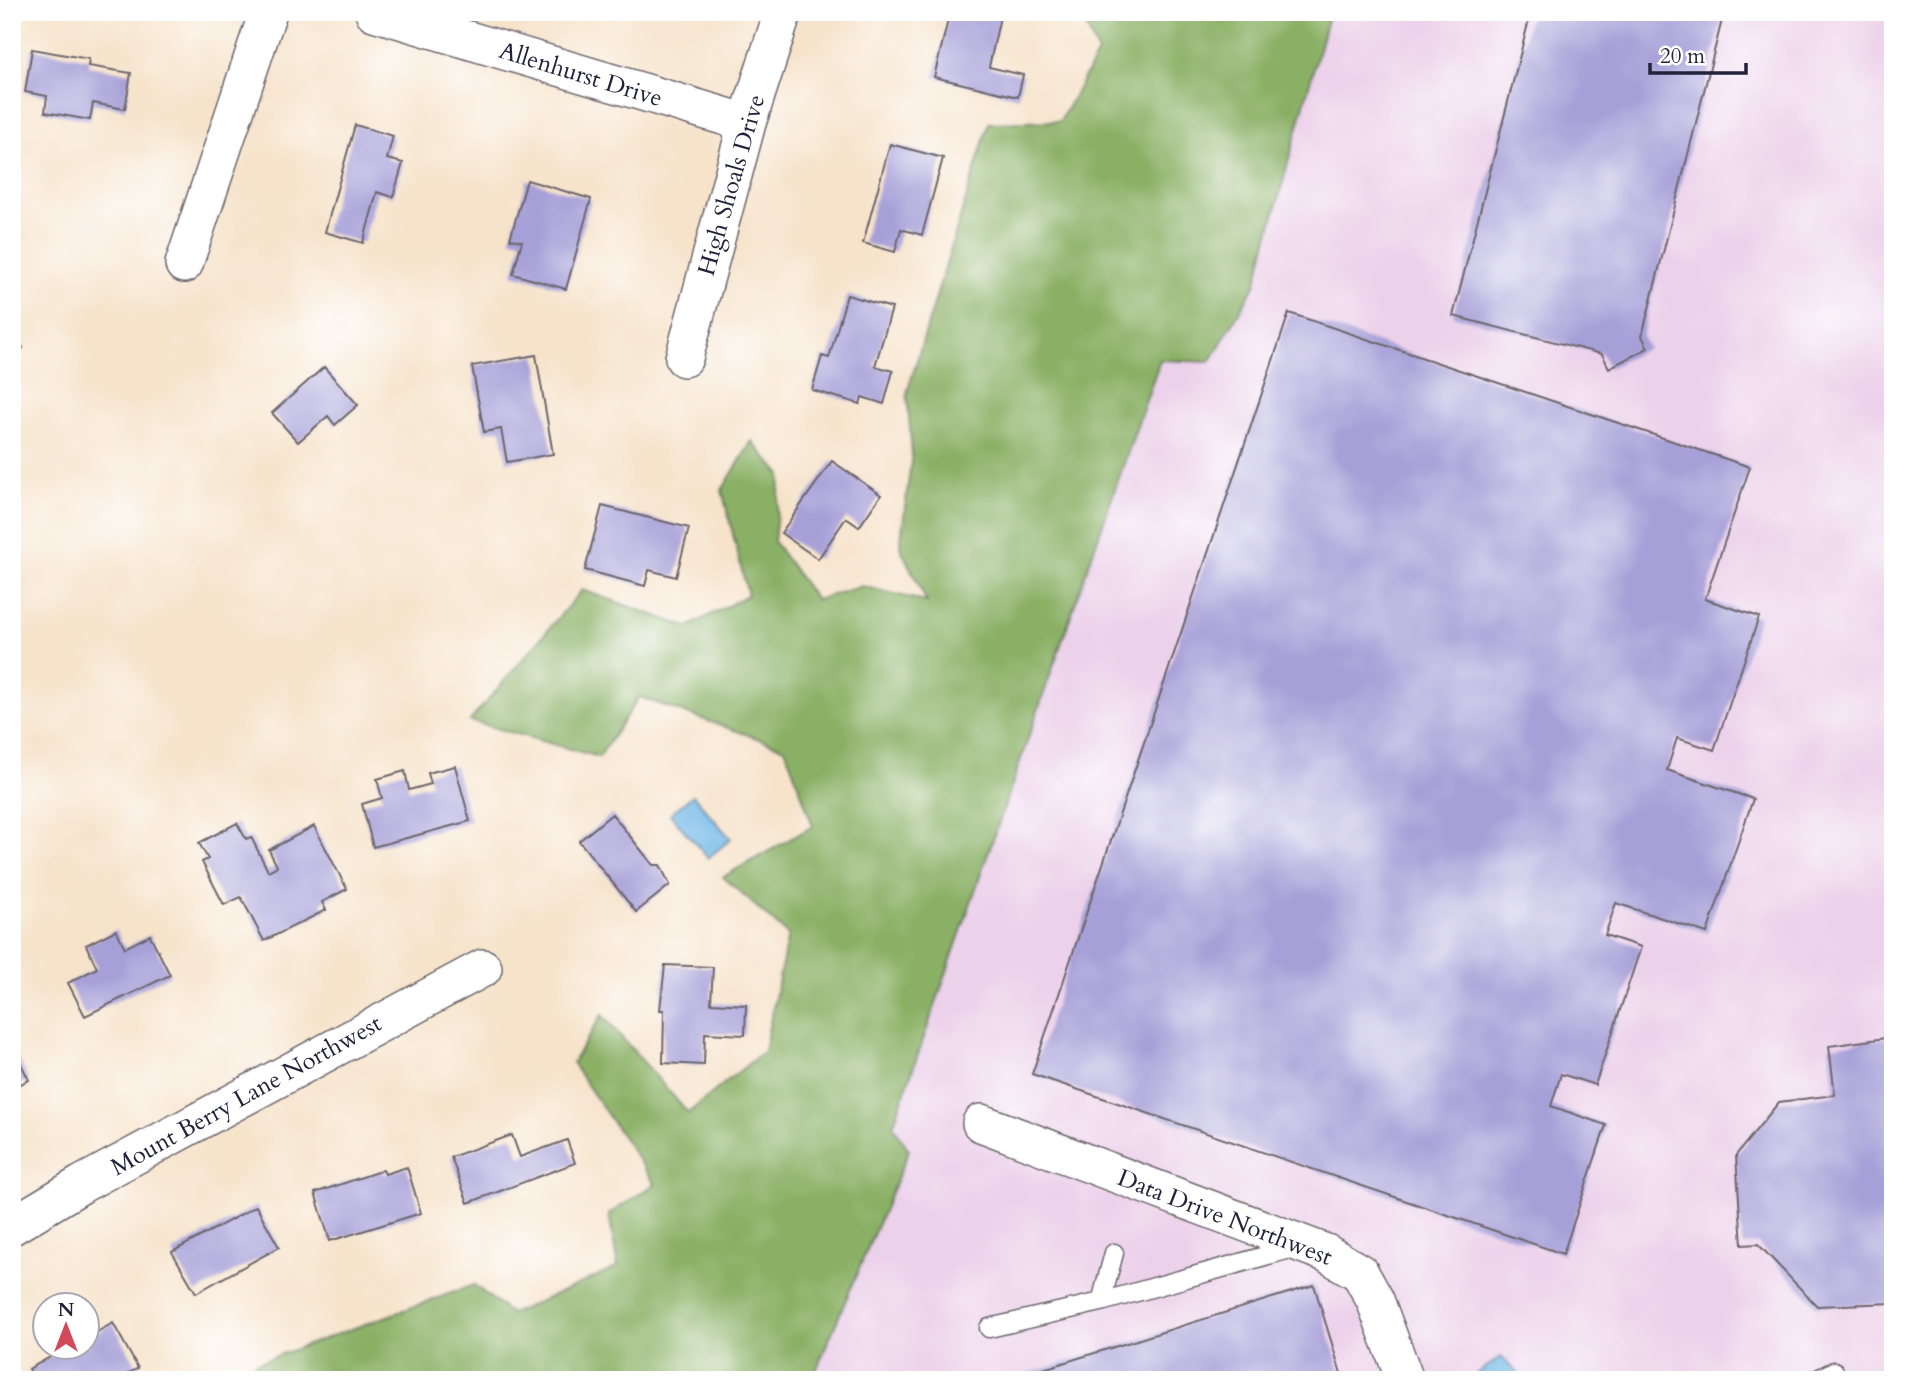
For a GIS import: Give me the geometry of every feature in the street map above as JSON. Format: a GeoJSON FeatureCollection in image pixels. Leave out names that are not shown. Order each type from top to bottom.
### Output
{"type":"FeatureCollection","features":[{"type":"Feature","properties":{"kind":"street"},"geometry":{"type":"LineString","coordinates":[[184,264],[268,12]]}},
{"type":"Feature","properties":{"kind":"street","name":"Allenhurst Drive"},"geometry":{"type":"LineString","coordinates":[[374,12],[747,123]]}},
{"type":"Feature","properties":{"kind":"street","name":"High Shoals Drive"},"geometry":{"type":"LineString","coordinates":[[684,358],[747,123],[783,12]]}},
{"type":"Feature","properties":{"kind":"street","name":"Mount Berry Lane Northwest"},"geometry":{"type":"LineString","coordinates":[[12,1226],[94,1177],[483,968]]}},
{"type":"Feature","properties":{"kind":"street","name":"Data Drive Northwest"},"geometry":{"type":"LineString","coordinates":[[981,1123],[1300,1246],[1326,1253],[1360,1273],[1375,1300],[1405,1380]]}},
{"type":"Feature","properties":{"kind":"lane"},"geometry":{"type":"LineString","coordinates":[[989,1328],[1101,1302],[1300,1246]]}},
{"type":"Feature","properties":{"kind":"lane"},"geometry":{"type":"LineString","coordinates":[[1101,1302],[1114,1253]]}},
{"type":"Feature","properties":{"kind":"lane"},"geometry":{"type":"LineString","coordinates":[[1816,1380],[1834,1371]]}},
{"type":"Feature","properties":{"kind":"shaded area"},"geometry":{"type":"Polygon","coordinates":[[[1158,12],[1893,12],[1893,1380],[420,1380],[742,1213],[1158,12]]]}},
{"type":"Feature","properties":{"kind":"green space"},"geometry":{"type":"Polygon","coordinates":[[[1080,12],[1329,12],[1255,285],[1210,362],[1160,360],[893,1126],[909,1150],[812,1380],[235,1380],[232,1372],[474,1285],[511,1314],[618,1267],[609,1214],[655,1184],[572,1063],[602,1015],[688,1113],[764,1051],[788,935],[723,877],[813,826],[785,748],[639,697],[599,757],[470,721],[582,590],[688,627],[748,595],[722,490],[752,441],[781,475],[774,542],[816,600],[862,586],[927,602],[900,547],[912,454],[907,393],[989,123],[1060,121],[1098,53],[1080,12]]]}},
{"type":"Feature","properties":{"kind":"water"},"geometry":{"type":"Polygon","coordinates":[[[693,795],[731,839],[708,858],[670,814],[693,795]]]}},
{"type":"Feature","properties":{"kind":"water"},"geometry":{"type":"Polygon","coordinates":[[[1501,1357],[1525,1380],[1468,1380],[1501,1357]]]}},
{"type":"Feature","properties":{"kind":"building"},"geometry":{"type":"Polygon","coordinates":[[[950,12],[1001,12],[989,67],[1023,75],[1018,97],[934,77],[950,12]]]}},
{"type":"Feature","properties":{"kind":"building"},"geometry":{"type":"Polygon","coordinates":[[[1531,12],[1724,12],[1642,336],[1648,348],[1609,368],[1602,354],[1453,316],[1531,12]]]}},
{"type":"Feature","properties":{"kind":"building"},"geometry":{"type":"Polygon","coordinates":[[[32,49],[89,59],[88,66],[131,73],[125,109],[93,103],[90,120],[45,112],[47,96],[25,92],[32,49]]]}},
{"type":"Feature","properties":{"kind":"building"},"geometry":{"type":"Polygon","coordinates":[[[355,125],[393,136],[387,159],[403,163],[393,197],[377,192],[363,243],[325,232],[355,125]]]}},
{"type":"Feature","properties":{"kind":"building"},"geometry":{"type":"Polygon","coordinates":[[[890,144],[943,158],[922,235],[901,229],[895,252],[863,243],[890,144]]]}},
{"type":"Feature","properties":{"kind":"building"},"geometry":{"type":"Polygon","coordinates":[[[527,180],[591,199],[566,289],[513,274],[522,241],[510,239],[527,180]]]}},
{"type":"Feature","properties":{"kind":"building"},"geometry":{"type":"Polygon","coordinates":[[[847,295],[892,308],[875,366],[893,371],[884,404],[862,397],[860,404],[812,390],[822,356],[829,358],[847,295]]]}},
{"type":"Feature","properties":{"kind":"building"},"geometry":{"type":"Polygon","coordinates":[[[1289,313],[1750,467],[1705,599],[1759,617],[1714,750],[1677,738],[1667,770],[1753,799],[1707,933],[1616,903],[1605,935],[1641,947],[1595,1085],[1561,1074],[1551,1106],[1606,1125],[1563,1254],[1032,1074],[1289,313]]]}},
{"type":"Feature","properties":{"kind":"building"},"geometry":{"type":"Polygon","coordinates":[[[12,327],[23,348],[12,354],[12,327]]]}},
{"type":"Feature","properties":{"kind":"building"},"geometry":{"type":"Polygon","coordinates":[[[536,355],[553,454],[507,462],[501,429],[484,432],[472,366],[536,355]]]}},
{"type":"Feature","properties":{"kind":"building"},"geometry":{"type":"Polygon","coordinates":[[[324,367],[358,405],[335,425],[328,416],[298,442],[272,413],[324,367]]]}},
{"type":"Feature","properties":{"kind":"building"},"geometry":{"type":"Polygon","coordinates":[[[832,461],[881,495],[859,527],[846,518],[818,559],[781,533],[832,461]]]}},
{"type":"Feature","properties":{"kind":"building"},"geometry":{"type":"Polygon","coordinates":[[[602,506],[689,528],[676,577],[649,570],[645,586],[585,570],[602,506]]]}},
{"type":"Feature","properties":{"kind":"building"},"geometry":{"type":"Polygon","coordinates":[[[455,766],[470,821],[373,847],[362,804],[382,798],[377,779],[405,771],[409,790],[431,784],[428,773],[455,766]]]}},
{"type":"Feature","properties":{"kind":"building"},"geometry":{"type":"Polygon","coordinates":[[[612,814],[653,865],[660,865],[670,885],[636,912],[579,841],[612,814]]]}},
{"type":"Feature","properties":{"kind":"building"},"geometry":{"type":"Polygon","coordinates":[[[237,823],[246,839],[251,837],[268,871],[277,866],[269,850],[314,826],[347,889],[322,902],[326,910],[264,941],[241,897],[224,905],[202,862],[208,859],[199,843],[237,823]]]}},
{"type":"Feature","properties":{"kind":"building"},"geometry":{"type":"Polygon","coordinates":[[[116,930],[125,948],[150,935],[170,975],[85,1016],[68,983],[97,968],[86,945],[116,930]]]}},
{"type":"Feature","properties":{"kind":"building"},"geometry":{"type":"Polygon","coordinates":[[[665,965],[713,967],[711,1003],[746,1005],[745,1035],[705,1033],[704,1065],[663,1063],[664,1010],[660,1010],[665,965]]]}},
{"type":"Feature","properties":{"kind":"building"},"geometry":{"type":"Polygon","coordinates":[[[1893,1037],[1893,1303],[1817,1306],[1758,1244],[1742,1245],[1736,1155],[1779,1102],[1835,1095],[1829,1046],[1893,1037]]]}},
{"type":"Feature","properties":{"kind":"building"},"geometry":{"type":"Polygon","coordinates":[[[12,1046],[29,1080],[12,1088],[12,1046]]]}},
{"type":"Feature","properties":{"kind":"building"},"geometry":{"type":"Polygon","coordinates":[[[512,1135],[520,1157],[567,1140],[575,1163],[468,1203],[451,1157],[512,1135]]]}},
{"type":"Feature","properties":{"kind":"building"},"geometry":{"type":"Polygon","coordinates":[[[407,1167],[421,1213],[330,1241],[315,1193],[383,1170],[385,1174],[407,1167]]]}},
{"type":"Feature","properties":{"kind":"building"},"geometry":{"type":"Polygon","coordinates":[[[256,1206],[279,1247],[196,1293],[172,1252],[256,1206]]]}},
{"type":"Feature","properties":{"kind":"building"},"geometry":{"type":"Polygon","coordinates":[[[1314,1285],[1343,1380],[1011,1380],[1011,1379],[1314,1285]]]}},
{"type":"Feature","properties":{"kind":"building"},"geometry":{"type":"Polygon","coordinates":[[[113,1323],[138,1368],[117,1380],[35,1380],[29,1369],[45,1360],[102,1360],[102,1329],[113,1323]]]}}]}
